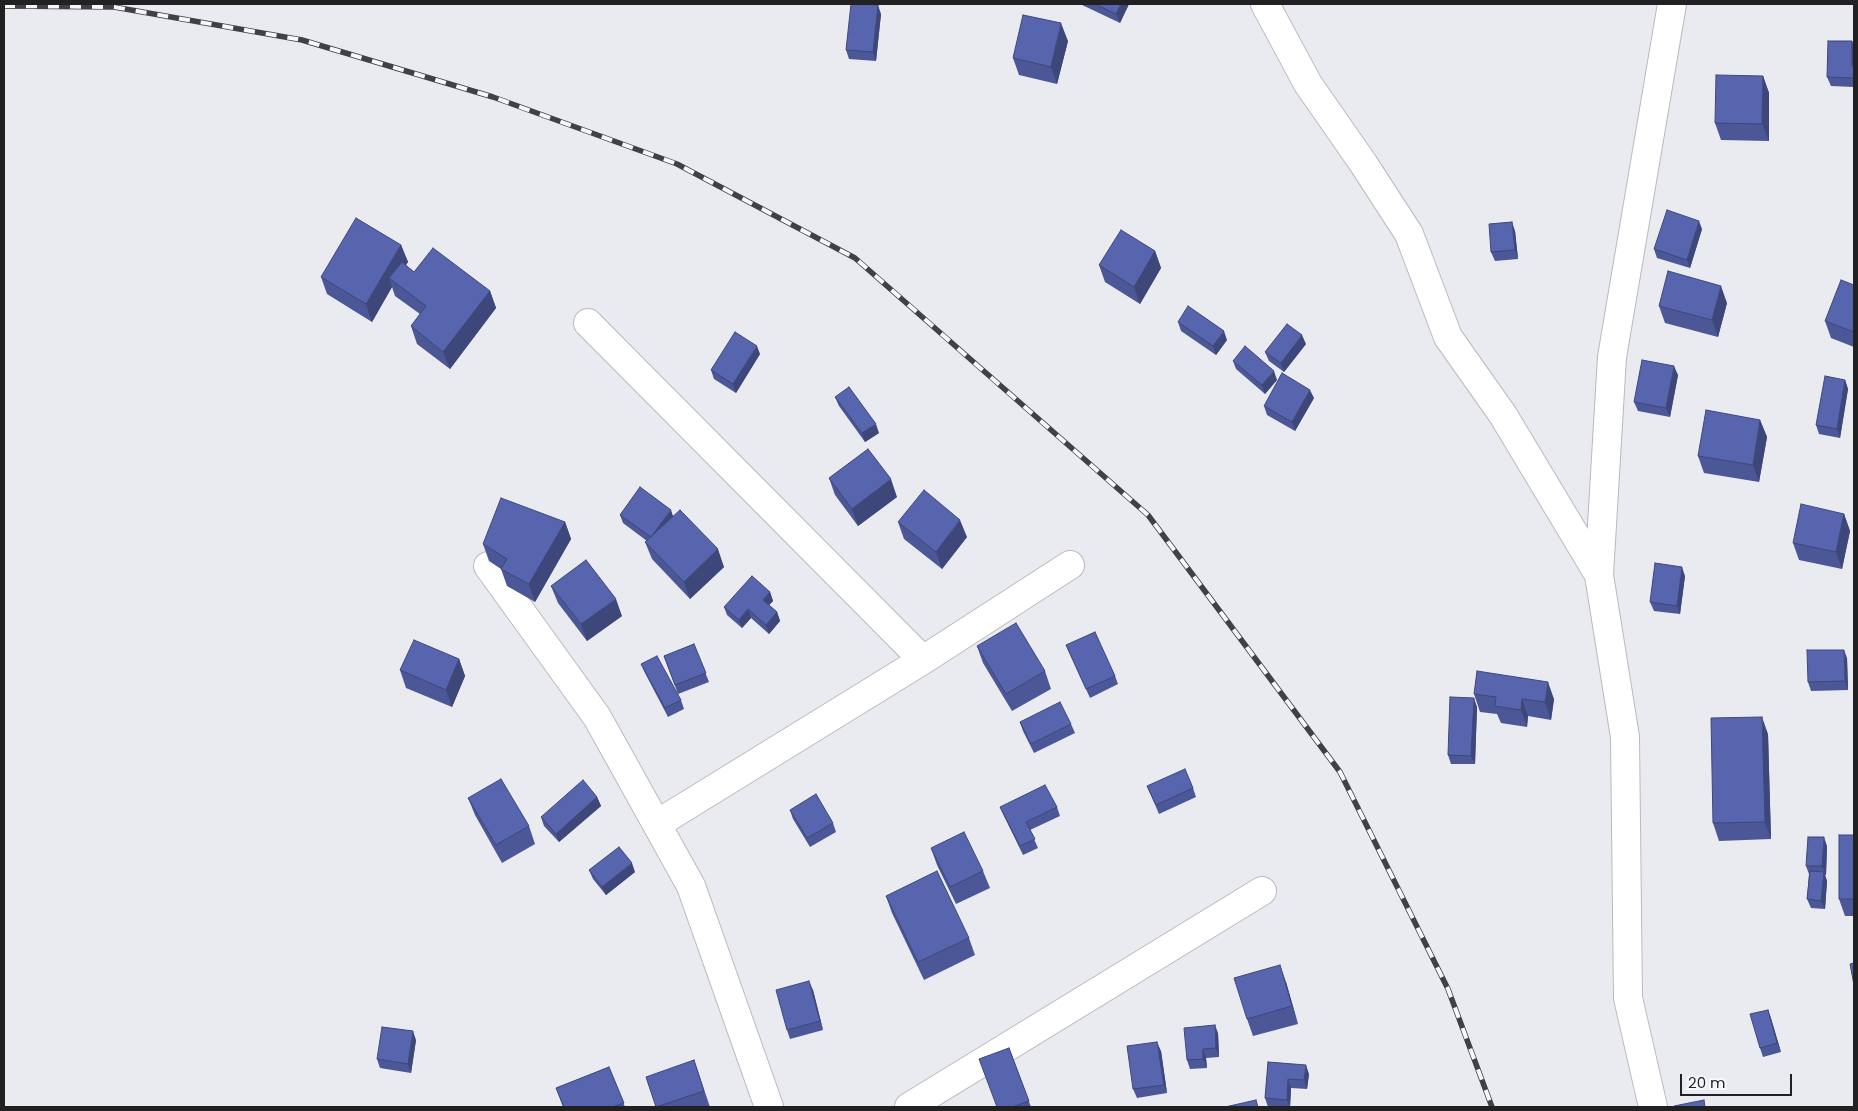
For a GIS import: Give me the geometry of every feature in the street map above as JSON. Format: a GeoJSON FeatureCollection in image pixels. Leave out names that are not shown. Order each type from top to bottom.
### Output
{"type":"FeatureCollection","features":[{"type":"Feature","properties":{"kind":"street"},"geometry":{"type":"LineString","coordinates":[[1265,4],[1308,84],[1409,234],[1448,337],[1503,415],[1599,575]]}},
{"type":"Feature","properties":{"kind":"street"},"geometry":{"type":"LineString","coordinates":[[1653,1107],[1628,998],[1625,737],[1599,575],[1612,357],[1672,4]]}},
{"type":"Feature","properties":{"kind":"street"},"geometry":{"type":"LineString","coordinates":[[588,323],[923,660]]}},
{"type":"Feature","properties":{"kind":"street"},"geometry":{"type":"LineString","coordinates":[[657,824],[923,660],[1070,565]]}},
{"type":"Feature","properties":{"kind":"street"},"geometry":{"type":"LineString","coordinates":[[488,566],[597,716],[691,886],[769,1107]]}},
{"type":"Feature","properties":{"kind":"street"},"geometry":{"type":"LineString","coordinates":[[909,1107],[1262,891]]}},
{"type":"Feature","properties":{"kind":"building"},"geometry":{"type":"Polygon","coordinates":[[[851,4],[878,5],[873,52],[846,50],[851,4]]]}},
{"type":"Feature","properties":{"kind":"building"},"geometry":{"type":"Polygon","coordinates":[[[1095,4],[1121,4],[1116,14],[1095,4]]]}},
{"type":"Feature","properties":{"kind":"building"},"geometry":{"type":"Polygon","coordinates":[[[1023,15],[1061,23],[1051,67],[1013,58],[1023,15]]]}},
{"type":"Feature","properties":{"kind":"building"},"geometry":{"type":"Polygon","coordinates":[[[1828,41],[1852,41],[1854,78],[1827,77],[1828,41]]]}},
{"type":"Feature","properties":{"kind":"building"},"geometry":{"type":"Polygon","coordinates":[[[1716,75],[1763,76],[1762,124],[1715,123],[1716,75]]]}},
{"type":"Feature","properties":{"kind":"building"},"geometry":{"type":"Polygon","coordinates":[[[1667,210],[1699,221],[1687,260],[1654,249],[1667,210]]]}},
{"type":"Feature","properties":{"kind":"building"},"geometry":{"type":"Polygon","coordinates":[[[356,218],[401,245],[366,304],[321,277],[356,218]]]}},
{"type":"Feature","properties":{"kind":"building"},"geometry":{"type":"Polygon","coordinates":[[[1512,222],[1515,250],[1491,252],[1489,224],[1512,222]]]}},
{"type":"Feature","properties":{"kind":"building"},"geometry":{"type":"Polygon","coordinates":[[[1121,230],[1155,251],[1134,287],[1099,265],[1121,230]]]}},
{"type":"Feature","properties":{"kind":"building"},"geometry":{"type":"Polygon","coordinates":[[[433,248],[490,291],[443,352],[411,326],[426,306],[389,278],[402,262],[414,272],[433,248]]]}},
{"type":"Feature","properties":{"kind":"building"},"geometry":{"type":"Polygon","coordinates":[[[1668,271],[1721,286],[1712,320],[1659,306],[1668,271]]]}},
{"type":"Feature","properties":{"kind":"building"},"geometry":{"type":"Polygon","coordinates":[[[1841,280],[1854,285],[1854,332],[1825,321],[1841,280]]]}},
{"type":"Feature","properties":{"kind":"building"},"geometry":{"type":"Polygon","coordinates":[[[1188,306],[1224,331],[1213,346],[1178,322],[1188,306]]]}},
{"type":"Feature","properties":{"kind":"building"},"geometry":{"type":"Polygon","coordinates":[[[1287,324],[1302,335],[1281,363],[1265,352],[1287,324]]]}},
{"type":"Feature","properties":{"kind":"building"},"geometry":{"type":"Polygon","coordinates":[[[735,332],[757,346],[733,384],[711,370],[735,332]]]}},
{"type":"Feature","properties":{"kind":"building"},"geometry":{"type":"Polygon","coordinates":[[[1245,346],[1274,371],[1262,385],[1233,361],[1245,346]]]}},
{"type":"Feature","properties":{"kind":"building"},"geometry":{"type":"Polygon","coordinates":[[[1642,360],[1674,366],[1666,408],[1634,402],[1642,360]]]}},
{"type":"Feature","properties":{"kind":"building"},"geometry":{"type":"Polygon","coordinates":[[[1282,373],[1310,390],[1292,422],[1264,406],[1282,373]]]}},
{"type":"Feature","properties":{"kind":"building"},"geometry":{"type":"Polygon","coordinates":[[[1825,376],[1845,380],[1837,429],[1816,425],[1825,376]]]}},
{"type":"Feature","properties":{"kind":"building"},"geometry":{"type":"Polygon","coordinates":[[[849,387],[876,424],[862,433],[835,397],[849,387]]]}},
{"type":"Feature","properties":{"kind":"building"},"geometry":{"type":"Polygon","coordinates":[[[1706,410],[1760,420],[1753,465],[1698,456],[1706,410]]]}},
{"type":"Feature","properties":{"kind":"building"},"geometry":{"type":"Polygon","coordinates":[[[868,449],[891,479],[852,509],[829,478],[868,449]]]}},
{"type":"Feature","properties":{"kind":"building"},"geometry":{"type":"Polygon","coordinates":[[[640,487],[671,510],[651,537],[620,515],[640,487]]]}},
{"type":"Feature","properties":{"kind":"building"},"geometry":{"type":"Polygon","coordinates":[[[924,490],[960,520],[936,552],[898,522],[924,490]]]}},
{"type":"Feature","properties":{"kind":"building"},"geometry":{"type":"Polygon","coordinates":[[[501,498],[565,522],[529,584],[501,569],[507,559],[483,544],[501,498]]]}},
{"type":"Feature","properties":{"kind":"building"},"geometry":{"type":"Polygon","coordinates":[[[1801,504],[1844,514],[1836,552],[1793,543],[1801,504]]]}},
{"type":"Feature","properties":{"kind":"building"},"geometry":{"type":"Polygon","coordinates":[[[680,510],[718,549],[684,582],[645,542],[680,510]]]}},
{"type":"Feature","properties":{"kind":"building"},"geometry":{"type":"Polygon","coordinates":[[[586,560],[616,599],[581,624],[551,586],[586,560]]]}},
{"type":"Feature","properties":{"kind":"building"},"geometry":{"type":"Polygon","coordinates":[[[1655,563],[1682,567],[1677,606],[1650,602],[1655,563]]]}},
{"type":"Feature","properties":{"kind":"building"},"geometry":{"type":"Polygon","coordinates":[[[752,576],[770,592],[763,600],[777,612],[766,625],[748,609],[739,620],[724,607],[752,576]]]}},
{"type":"Feature","properties":{"kind":"building"},"geometry":{"type":"Polygon","coordinates":[[[1016,623],[1045,671],[1006,694],[977,646],[1016,623]]]}},
{"type":"Feature","properties":{"kind":"building"},"geometry":{"type":"Polygon","coordinates":[[[1095,632],[1115,676],[1086,689],[1066,645],[1095,632]]]}},
{"type":"Feature","properties":{"kind":"building"},"geometry":{"type":"Polygon","coordinates":[[[414,640],[459,659],[446,690],[400,670],[414,640]]]}},
{"type":"Feature","properties":{"kind":"building"},"geometry":{"type":"Polygon","coordinates":[[[694,644],[706,673],[675,685],[664,656],[694,644]]]}},
{"type":"Feature","properties":{"kind":"building"},"geometry":{"type":"Polygon","coordinates":[[[1807,650],[1844,650],[1845,681],[1808,682],[1807,650]]]}},
{"type":"Feature","properties":{"kind":"building"},"geometry":{"type":"Polygon","coordinates":[[[657,656],[681,700],[665,708],[641,664],[657,656]]]}},
{"type":"Feature","properties":{"kind":"building"},"geometry":{"type":"Polygon","coordinates":[[[1477,671],[1548,682],[1545,702],[1522,699],[1521,710],[1495,706],[1496,697],[1474,694],[1477,671]]]}},
{"type":"Feature","properties":{"kind":"building"},"geometry":{"type":"Polygon","coordinates":[[[1450,697],[1474,698],[1471,756],[1448,755],[1450,697]]]}},
{"type":"Feature","properties":{"kind":"building"},"geometry":{"type":"Polygon","coordinates":[[[1060,702],[1071,724],[1031,744],[1020,722],[1060,702]]]}},
{"type":"Feature","properties":{"kind":"building"},"geometry":{"type":"Polygon","coordinates":[[[1762,717],[1765,822],[1713,823],[1711,718],[1762,717]]]}},
{"type":"Feature","properties":{"kind":"building"},"geometry":{"type":"Polygon","coordinates":[[[1185,769],[1193,788],[1156,805],[1147,786],[1185,769]]]}},
{"type":"Feature","properties":{"kind":"building"},"geometry":{"type":"Polygon","coordinates":[[[501,779],[529,826],[496,845],[468,798],[501,779]]]}},
{"type":"Feature","properties":{"kind":"building"},"geometry":{"type":"Polygon","coordinates":[[[583,780],[597,797],[556,834],[541,817],[583,780]]]}},
{"type":"Feature","properties":{"kind":"building"},"geometry":{"type":"Polygon","coordinates":[[[1045,785],[1057,807],[1026,822],[1035,839],[1020,846],[1000,807],[1045,785]]]}},
{"type":"Feature","properties":{"kind":"building"},"geometry":{"type":"Polygon","coordinates":[[[816,794],[833,823],[807,838],[790,810],[816,794]]]}},
{"type":"Feature","properties":{"kind":"building"},"geometry":{"type":"Polygon","coordinates":[[[964,832],[983,871],[950,887],[931,848],[964,832]]]}},
{"type":"Feature","properties":{"kind":"building"},"geometry":{"type":"Polygon","coordinates":[[[1839,835],[1854,835],[1854,899],[1839,899],[1839,835]]]}},
{"type":"Feature","properties":{"kind":"building"},"geometry":{"type":"Polygon","coordinates":[[[1808,837],[1824,837],[1822,866],[1806,866],[1808,837]]]}},
{"type":"Feature","properties":{"kind":"building"},"geometry":{"type":"Polygon","coordinates":[[[619,847],[632,863],[602,887],[589,870],[619,847]]]}},
{"type":"Feature","properties":{"kind":"building"},"geometry":{"type":"Polygon","coordinates":[[[937,871],[969,938],[918,962],[886,896],[937,871]]]}},
{"type":"Feature","properties":{"kind":"building"},"geometry":{"type":"Polygon","coordinates":[[[1810,871],[1824,872],[1821,901],[1807,899],[1810,871]]]}},
{"type":"Feature","properties":{"kind":"building"},"geometry":{"type":"Polygon","coordinates":[[[1854,963],[1854,985],[1850,964],[1854,963]]]}},
{"type":"Feature","properties":{"kind":"building"},"geometry":{"type":"Polygon","coordinates":[[[1280,965],[1292,1006],[1247,1019],[1234,978],[1280,965]]]}},
{"type":"Feature","properties":{"kind":"building"},"geometry":{"type":"Polygon","coordinates":[[[809,981],[820,1021],[787,1030],[776,990],[809,981]]]}},
{"type":"Feature","properties":{"kind":"building"},"geometry":{"type":"Polygon","coordinates":[[[1768,1010],[1777,1043],[1760,1048],[1750,1014],[1768,1010]]]}},
{"type":"Feature","properties":{"kind":"building"},"geometry":{"type":"Polygon","coordinates":[[[1215,1025],[1216,1048],[1203,1049],[1203,1059],[1187,1060],[1184,1028],[1215,1025]]]}},
{"type":"Feature","properties":{"kind":"building"},"geometry":{"type":"Polygon","coordinates":[[[382,1027],[413,1031],[408,1064],[377,1059],[382,1027]]]}},
{"type":"Feature","properties":{"kind":"building"},"geometry":{"type":"Polygon","coordinates":[[[1157,1042],[1164,1085],[1133,1089],[1127,1046],[1157,1042]]]}},
{"type":"Feature","properties":{"kind":"building"},"geometry":{"type":"Polygon","coordinates":[[[1009,1048],[1029,1101],[1012,1107],[997,1107],[979,1059],[1009,1048]]]}},
{"type":"Feature","properties":{"kind":"building"},"geometry":{"type":"Polygon","coordinates":[[[694,1060],[704,1091],[656,1107],[646,1077],[694,1060]]]}},
{"type":"Feature","properties":{"kind":"building"},"geometry":{"type":"Polygon","coordinates":[[[1268,1062],[1306,1065],[1304,1080],[1288,1079],[1287,1100],[1265,1098],[1268,1062]]]}},
{"type":"Feature","properties":{"kind":"building"},"geometry":{"type":"Polygon","coordinates":[[[609,1067],[624,1103],[612,1107],[564,1107],[556,1088],[609,1067]]]}},
{"type":"Feature","properties":{"kind":"building"},"geometry":{"type":"Polygon","coordinates":[[[1256,1100],[1258,1107],[1225,1107],[1256,1100]]]}},
{"type":"Feature","properties":{"kind":"building"},"geometry":{"type":"Polygon","coordinates":[[[1704,1100],[1705,1107],[1674,1107],[1674,1106],[1704,1100]]]}},
{"type":"Feature","properties":{"kind":"railway"},"geometry":{"type":"LineString","coordinates":[[4,6],[114,7],[302,40],[493,97],[677,164],[855,258],[1148,515],[1340,772],[1448,989],[1492,1107]]}}]}
